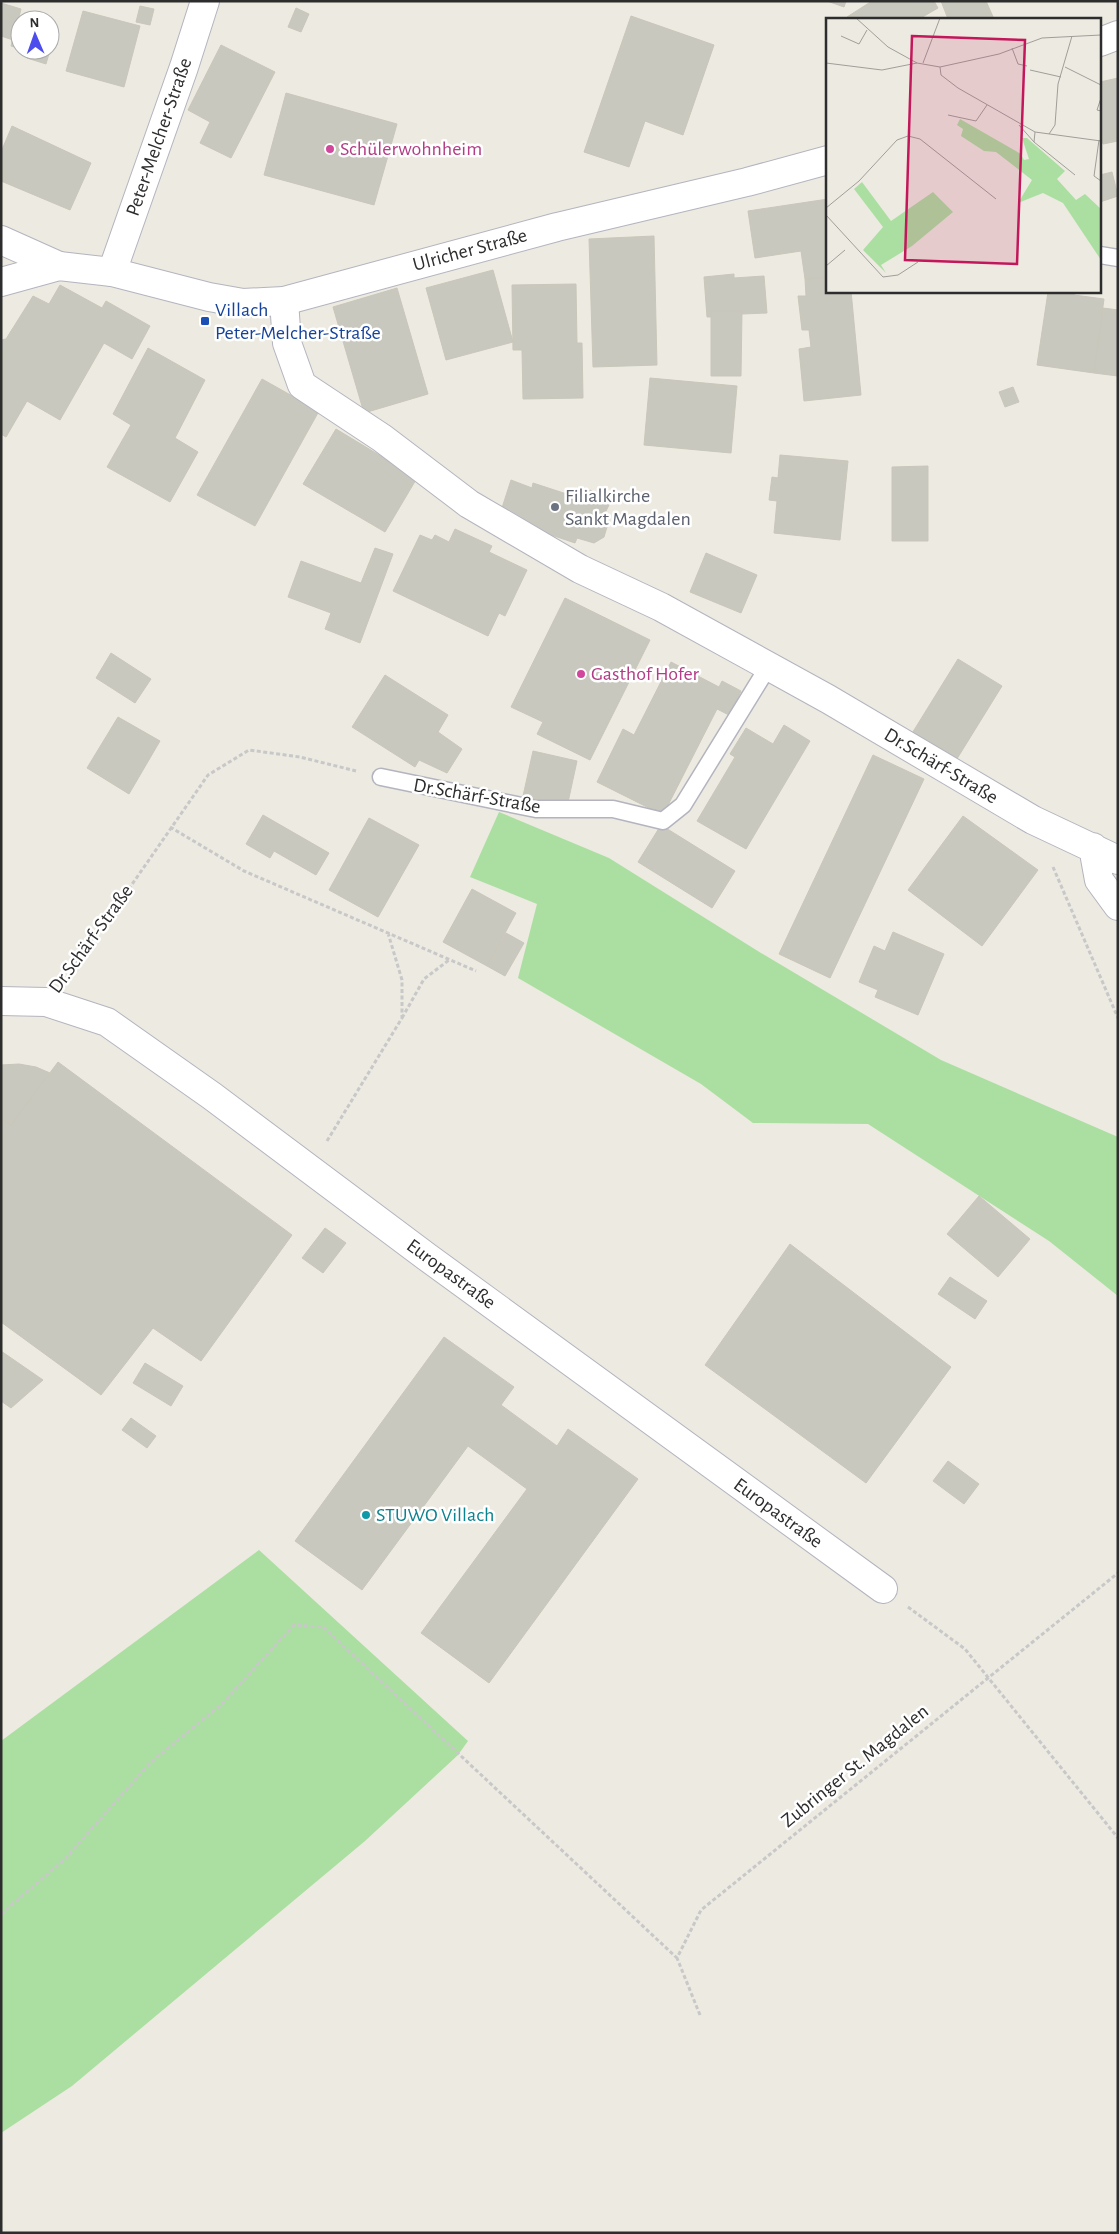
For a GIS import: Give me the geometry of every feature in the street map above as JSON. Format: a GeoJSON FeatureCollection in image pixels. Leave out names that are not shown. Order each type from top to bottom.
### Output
{"type":"FeatureCollection","features":[{"type":"Feature","properties":{"kind":"street","name":"Peter-Melcher-Straße"},"geometry":{"type":"LineString","coordinates":[[112,272],[184,67],[204,1]]}},
{"type":"Feature","properties":{"kind":"street"},"geometry":{"type":"LineString","coordinates":[[1102,41],[1118,35]]}},
{"type":"Feature","properties":{"kind":"street","name":"Ulricher Straße"},"geometry":{"type":"LineString","coordinates":[[59,266],[112,272],[209,297],[242,302],[284,301],[547,230],[748,182],[826,161]]}},
{"type":"Feature","properties":{"kind":"street"},"geometry":{"type":"LineString","coordinates":[[1,240],[59,266]]}},
{"type":"Feature","properties":{"kind":"street"},"geometry":{"type":"LineString","coordinates":[[1,282],[59,266]]}},
{"type":"Feature","properties":{"kind":"street","name":"Dr.Schärf-Straße"},"geometry":{"type":"LineString","coordinates":[[284,301],[287,343],[302,385],[382,438],[469,504],[580,569],[661,606],[828,699],[1033,820],[1118,860]]}},
{"type":"Feature","properties":{"kind":"street"},"geometry":{"type":"LineString","coordinates":[[1093,848],[1099,880],[1118,906]]}},
{"type":"Feature","properties":{"kind":"street","name":"Europastraße"},"geometry":{"type":"LineString","coordinates":[[1,1001],[46,1002],[107,1022],[212,1096],[883,1589]]}},
{"type":"Feature","properties":{"kind":"lane"},"geometry":{"type":"LineString","coordinates":[[1102,256],[1118,258]]}},
{"type":"Feature","properties":{"kind":"lane","name":"Dr.Schärf-Straße"},"geometry":{"type":"LineString","coordinates":[[381,778],[536,809],[613,809],[663,820],[683,805],[768,667]]}},
{"type":"Feature","properties":{"kind":"path","name":"Dr.Schärf-Straße"},"geometry":{"type":"LineString","coordinates":[[46,1002],[119,903],[170,827],[208,775],[249,750],[300,757],[381,778]]}},
{"type":"Feature","properties":{"kind":"path"},"geometry":{"type":"LineString","coordinates":[[170,827],[244,871],[476,970]]}},
{"type":"Feature","properties":{"kind":"path"},"geometry":{"type":"LineString","coordinates":[[1052,866],[1118,1018]]}},
{"type":"Feature","properties":{"kind":"path"},"geometry":{"type":"LineString","coordinates":[[388,933],[402,980],[402,1018]]}},
{"type":"Feature","properties":{"kind":"path"},"geometry":{"type":"LineString","coordinates":[[309,1169],[424,979],[450,959]]}},
{"type":"Feature","properties":{"kind":"path","name":"Zubringer St. Magdalen"},"geometry":{"type":"LineString","coordinates":[[677,1958],[701,1910],[1118,1574]]}},
{"type":"Feature","properties":{"kind":"path"},"geometry":{"type":"LineString","coordinates":[[883,1589],[965,1649],[1118,1838]]}},
{"type":"Feature","properties":{"kind":"path"},"geometry":{"type":"LineString","coordinates":[[1,1914],[64,1860],[151,1762],[222,1704],[294,1624],[323,1627],[677,1958],[700,2015]]}},
{"type":"Feature","properties":{"kind":"green space"},"geometry":{"type":"Polygon","coordinates":[[[499,812],[609,858],[761,953],[941,1060],[1118,1137],[1118,1296],[1049,1241],[868,1124],[753,1123],[701,1084],[518,978],[537,904],[470,877],[499,812]]]}},
{"type":"Feature","properties":{"kind":"green space"},"geometry":{"type":"Polygon","coordinates":[[[259,1550],[468,1741],[458,1755],[365,1841],[72,2086],[1,2133],[1,1741],[259,1550]]]}},
{"type":"Feature","properties":{"kind":"building"},"geometry":{"type":"Polygon","coordinates":[[[827,1],[846,1],[844,7],[827,1]]]}},
{"type":"Feature","properties":{"kind":"building"},"geometry":{"type":"Polygon","coordinates":[[[872,1],[934,1],[938,8],[921,18],[916,16],[913,18],[847,17],[872,1]]]}},
{"type":"Feature","properties":{"kind":"building"},"geometry":{"type":"Polygon","coordinates":[[[941,1],[986,1],[994,18],[948,18],[941,1]]]}},
{"type":"Feature","properties":{"kind":"building"},"geometry":{"type":"Polygon","coordinates":[[[1,3],[21,9],[10,10],[10,39],[1,36],[1,3]]]}},
{"type":"Feature","properties":{"kind":"building"},"geometry":{"type":"Polygon","coordinates":[[[140,6],[154,9],[150,25],[136,22],[140,6]]]}},
{"type":"Feature","properties":{"kind":"building"},"geometry":{"type":"Polygon","coordinates":[[[296,8],[309,14],[301,32],[288,27],[296,8]]]}},
{"type":"Feature","properties":{"kind":"building"},"geometry":{"type":"Polygon","coordinates":[[[83,11],[140,26],[124,87],[66,71],[83,11]]]}},
{"type":"Feature","properties":{"kind":"building"},"geometry":{"type":"Polygon","coordinates":[[[631,16],[714,45],[683,135],[645,121],[629,167],[584,152],[631,16]]]}},
{"type":"Feature","properties":{"kind":"building"},"geometry":{"type":"Polygon","coordinates":[[[221,45],[275,72],[231,158],[200,143],[210,122],[188,110],[221,45]]]}},
{"type":"Feature","properties":{"kind":"building"},"geometry":{"type":"Polygon","coordinates":[[[33,60],[47,60],[46,64],[33,60]]]}},
{"type":"Feature","properties":{"kind":"building"},"geometry":{"type":"Polygon","coordinates":[[[1118,78],[1118,141],[1103,144],[1102,140],[1102,82],[1118,78]]]}},
{"type":"Feature","properties":{"kind":"building","name":"Schülerwohnheim"},"geometry":{"type":"Polygon","coordinates":[[[286,93],[397,124],[374,205],[264,175],[286,93]]]}},
{"type":"Feature","properties":{"kind":"building"},"geometry":{"type":"Polygon","coordinates":[[[12,126],[91,163],[70,210],[1,181],[1,152],[12,126]]]}},
{"type":"Feature","properties":{"kind":"building"},"geometry":{"type":"Polygon","coordinates":[[[1112,172],[1118,196],[1102,201],[1102,174],[1112,172]]]}},
{"type":"Feature","properties":{"kind":"building"},"geometry":{"type":"Polygon","coordinates":[[[826,199],[826,277],[805,279],[801,251],[755,258],[748,211],[826,199]]]}},
{"type":"Feature","properties":{"kind":"building"},"geometry":{"type":"Polygon","coordinates":[[[654,236],[657,365],[593,367],[589,239],[654,236]]]}},
{"type":"Feature","properties":{"kind":"building"},"geometry":{"type":"Polygon","coordinates":[[[493,270],[513,342],[446,360],[426,288],[493,270]]]}},
{"type":"Feature","properties":{"kind":"building"},"geometry":{"type":"Polygon","coordinates":[[[734,274],[734,278],[764,276],[767,313],[742,314],[742,311],[711,311],[711,317],[707,317],[704,277],[734,274]]]}},
{"type":"Feature","properties":{"kind":"building"},"geometry":{"type":"Polygon","coordinates":[[[826,277],[826,292],[851,292],[861,395],[804,401],[799,349],[811,347],[809,330],[802,330],[798,296],[806,296],[805,279],[826,277]]]}},
{"type":"Feature","properties":{"kind":"building"},"geometry":{"type":"Polygon","coordinates":[[[576,284],[577,343],[582,343],[583,398],[523,399],[522,350],[513,350],[512,285],[576,284]]]}},
{"type":"Feature","properties":{"kind":"building"},"geometry":{"type":"Polygon","coordinates":[[[60,285],[102,308],[106,301],[150,326],[132,359],[104,343],[60,420],[27,401],[6,437],[1,434],[1,340],[6,339],[33,296],[49,304],[60,285]]]}},
{"type":"Feature","properties":{"kind":"building"},"geometry":{"type":"Polygon","coordinates":[[[397,288],[428,394],[364,413],[333,307],[397,288]]]}},
{"type":"Feature","properties":{"kind":"building"},"geometry":{"type":"Polygon","coordinates":[[[1048,292],[1075,292],[1074,295],[1104,299],[1094,373],[1037,365],[1048,292]]]}},
{"type":"Feature","properties":{"kind":"building"},"geometry":{"type":"Polygon","coordinates":[[[1103,308],[1118,310],[1118,376],[1094,373],[1103,308]]]}},
{"type":"Feature","properties":{"kind":"building"},"geometry":{"type":"Polygon","coordinates":[[[711,311],[742,311],[741,376],[711,376],[711,311]]]}},
{"type":"Feature","properties":{"kind":"building"},"geometry":{"type":"Polygon","coordinates":[[[148,348],[205,380],[175,438],[198,452],[170,502],[107,467],[131,425],[113,414],[148,348]]]}},
{"type":"Feature","properties":{"kind":"building"},"geometry":{"type":"Polygon","coordinates":[[[650,378],[737,386],[731,453],[644,445],[650,378]]]}},
{"type":"Feature","properties":{"kind":"building"},"geometry":{"type":"Polygon","coordinates":[[[262,379],[319,411],[255,526],[197,495],[262,379]]]}},
{"type":"Feature","properties":{"kind":"building"},"geometry":{"type":"Polygon","coordinates":[[[1013,387],[1019,402],[1005,407],[999,392],[1013,387]]]}},
{"type":"Feature","properties":{"kind":"building"},"geometry":{"type":"Polygon","coordinates":[[[336,429],[417,478],[385,532],[303,484],[336,429]]]}},
{"type":"Feature","properties":{"kind":"building"},"geometry":{"type":"Polygon","coordinates":[[[780,455],[848,461],[840,540],[774,533],[777,501],[769,500],[772,477],[778,478],[780,455]]]}},
{"type":"Feature","properties":{"kind":"building"},"geometry":{"type":"Polygon","coordinates":[[[928,466],[928,541],[892,541],[892,467],[928,466]]]}},
{"type":"Feature","properties":{"kind":"building","name":"Filialkirche Sankt Magdalen"},"geometry":{"type":"Polygon","coordinates":[[[511,480],[532,488],[533,483],[585,500],[590,490],[611,501],[603,517],[607,527],[604,537],[594,543],[577,538],[575,543],[519,524],[500,514],[511,480]]]}},
{"type":"Feature","properties":{"kind":"building"},"geometry":{"type":"Polygon","coordinates":[[[455,529],[492,546],[489,552],[527,570],[505,616],[499,613],[488,636],[393,591],[420,535],[432,540],[435,535],[449,542],[455,529]]]}},
{"type":"Feature","properties":{"kind":"building"},"geometry":{"type":"Polygon","coordinates":[[[375,548],[393,554],[360,643],[325,629],[331,613],[288,597],[301,561],[361,583],[375,548]]]}},
{"type":"Feature","properties":{"kind":"building"},"geometry":{"type":"Polygon","coordinates":[[[706,553],[757,575],[741,613],[690,592],[706,553]]]}},
{"type":"Feature","properties":{"kind":"building","name":"Gasthof Hofer"},"geometry":{"type":"Polygon","coordinates":[[[565,598],[650,640],[590,760],[537,734],[543,722],[511,707],[565,598]]]}},
{"type":"Feature","properties":{"kind":"building"},"geometry":{"type":"Polygon","coordinates":[[[111,653],[151,679],[135,703],[96,678],[111,653]]]}},
{"type":"Feature","properties":{"kind":"building"},"geometry":{"type":"Polygon","coordinates":[[[958,659],[1002,686],[955,762],[911,735],[958,659]]]}},
{"type":"Feature","properties":{"kind":"building"},"geometry":{"type":"Polygon","coordinates":[[[671,662],[719,687],[722,681],[741,691],[729,715],[717,709],[663,815],[597,782],[623,729],[634,735],[671,662]]]}},
{"type":"Feature","properties":{"kind":"building"},"geometry":{"type":"Polygon","coordinates":[[[385,675],[448,715],[438,732],[462,749],[447,773],[419,760],[415,767],[352,727],[385,675]]]}},
{"type":"Feature","properties":{"kind":"building"},"geometry":{"type":"Polygon","coordinates":[[[118,717],[160,741],[129,794],[87,768],[118,717]]]}},
{"type":"Feature","properties":{"kind":"building"},"geometry":{"type":"Polygon","coordinates":[[[784,725],[810,741],[746,849],[697,821],[735,757],[730,754],[746,728],[773,744],[784,725]]]}},
{"type":"Feature","properties":{"kind":"building"},"geometry":{"type":"Polygon","coordinates":[[[533,751],[577,761],[567,807],[523,796],[533,751]]]}},
{"type":"Feature","properties":{"kind":"building"},"geometry":{"type":"Polygon","coordinates":[[[873,755],[924,779],[830,978],[779,954],[873,755]]]}},
{"type":"Feature","properties":{"kind":"building"},"geometry":{"type":"Polygon","coordinates":[[[263,815],[329,853],[316,875],[274,851],[270,858],[246,844],[263,815]]]}},
{"type":"Feature","properties":{"kind":"building"},"geometry":{"type":"Polygon","coordinates":[[[963,816],[1038,870],[982,946],[908,890],[963,816]]]}},
{"type":"Feature","properties":{"kind":"building"},"geometry":{"type":"Polygon","coordinates":[[[369,818],[419,845],[378,917],[329,890],[369,818]]]}},
{"type":"Feature","properties":{"kind":"building"},"geometry":{"type":"Polygon","coordinates":[[[661,825],[735,871],[712,908],[638,862],[661,825]]]}},
{"type":"Feature","properties":{"kind":"building"},"geometry":{"type":"Polygon","coordinates":[[[472,889],[516,913],[487,966],[443,942],[472,889]]]}},
{"type":"Feature","properties":{"kind":"building"},"geometry":{"type":"Polygon","coordinates":[[[893,932],[944,954],[918,1015],[875,997],[878,990],[859,982],[874,946],[885,951],[893,932]]]}},
{"type":"Feature","properties":{"kind":"building"},"geometry":{"type":"Polygon","coordinates":[[[506,933],[524,943],[505,976],[487,966],[506,933]]]}},
{"type":"Feature","properties":{"kind":"building"},"geometry":{"type":"Polygon","coordinates":[[[58,1062],[292,1235],[201,1361],[153,1328],[101,1395],[1,1322],[1,1118],[11,1125],[58,1062]]]}},
{"type":"Feature","properties":{"kind":"building"},"geometry":{"type":"Polygon","coordinates":[[[19,1064],[36,1067],[50,1073],[11,1125],[1,1118],[1,1065],[19,1064]]]}},
{"type":"Feature","properties":{"kind":"building"},"geometry":{"type":"Polygon","coordinates":[[[979,1196],[1030,1239],[998,1277],[947,1234],[979,1196]]]}},
{"type":"Feature","properties":{"kind":"building"},"geometry":{"type":"Polygon","coordinates":[[[325,1228],[346,1243],[323,1273],[302,1258],[325,1228]]]}},
{"type":"Feature","properties":{"kind":"building"},"geometry":{"type":"Polygon","coordinates":[[[790,1244],[951,1367],[866,1483],[705,1365],[790,1244]]]}},
{"type":"Feature","properties":{"kind":"building"},"geometry":{"type":"Polygon","coordinates":[[[950,1277],[987,1301],[975,1319],[938,1294],[950,1277]]]}},
{"type":"Feature","properties":{"kind":"building","name":"STUWO Villach"},"geometry":{"type":"Polygon","coordinates":[[[444,1337],[514,1387],[501,1405],[557,1446],[568,1429],[638,1479],[489,1683],[421,1633],[527,1489],[468,1446],[362,1590],[295,1541],[444,1337]]]}},
{"type":"Feature","properties":{"kind":"building"},"geometry":{"type":"Polygon","coordinates":[[[1,1351],[43,1380],[11,1408],[1,1401],[1,1351]]]}},
{"type":"Feature","properties":{"kind":"building"},"geometry":{"type":"Polygon","coordinates":[[[145,1363],[183,1386],[171,1406],[133,1383],[145,1363]]]}},
{"type":"Feature","properties":{"kind":"building"},"geometry":{"type":"Polygon","coordinates":[[[131,1418],[156,1436],[147,1448],[122,1430],[131,1418]]]}},
{"type":"Feature","properties":{"kind":"building"},"geometry":{"type":"Polygon","coordinates":[[[948,1461],[979,1484],[964,1504],[933,1481],[948,1461]]]}},
{"type":"Feature","properties":{"kind":"place","name":"Schülerwohnheim"},"geometry":{"type":"Point","coordinates":[330,149]}},
{"type":"Feature","properties":{"kind":"place","name":"Villach Peter-Melcher-Straße"},"geometry":{"type":"Point","coordinates":[205,321]}},
{"type":"Feature","properties":{"kind":"place","name":"Filialkirche Sankt Magdalen"},"geometry":{"type":"Point","coordinates":[555,507]}},
{"type":"Feature","properties":{"kind":"place","name":"Gasthof Hofer"},"geometry":{"type":"Point","coordinates":[581,674]}},
{"type":"Feature","properties":{"kind":"place","name":"STUWO Villach"},"geometry":{"type":"Point","coordinates":[366,1515]}}]}
